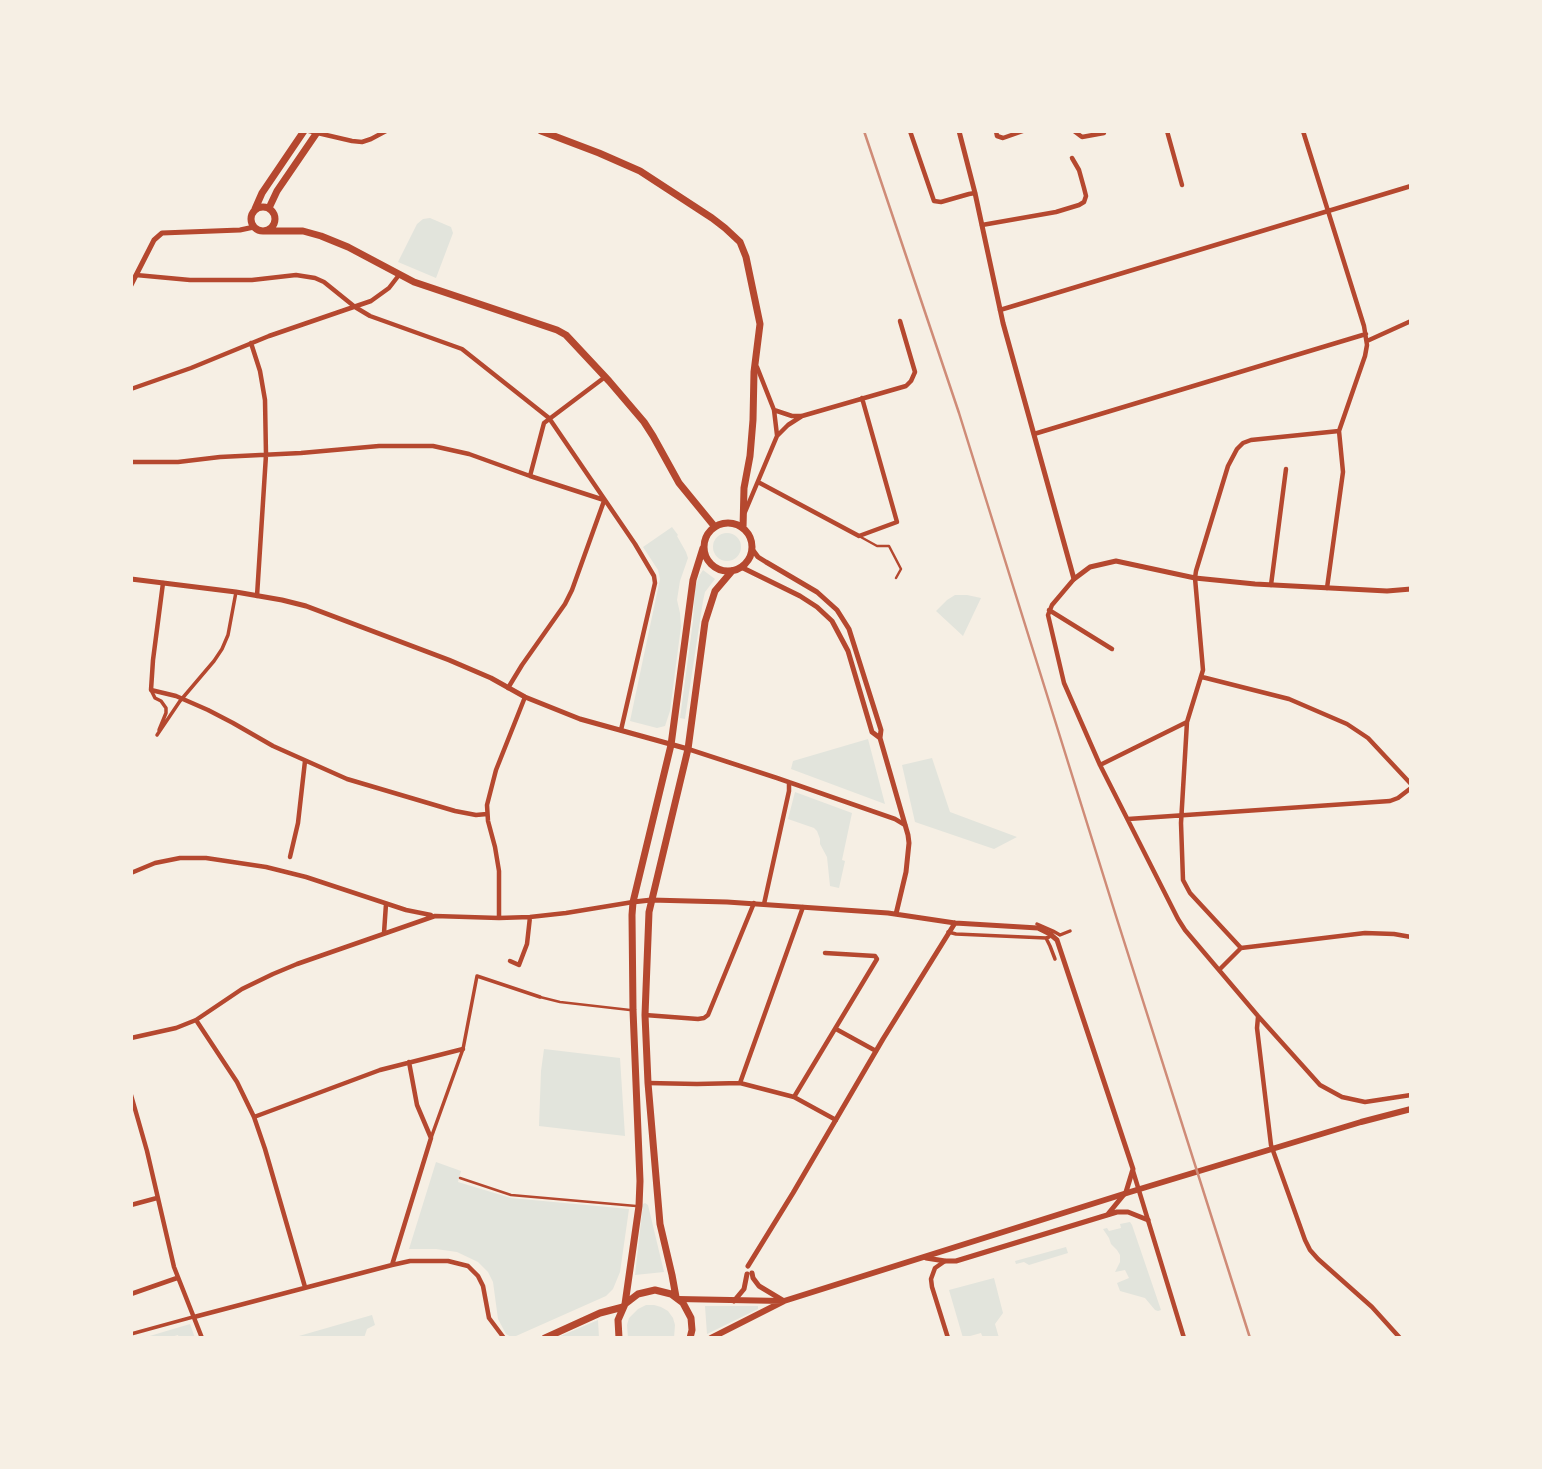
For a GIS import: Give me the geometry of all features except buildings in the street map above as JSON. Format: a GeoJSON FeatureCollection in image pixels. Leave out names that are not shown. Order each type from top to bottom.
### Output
{"type":"FeatureCollection","features":[{"type":"Feature","properties":{"kind":"main road"},"geometry":{"type":"LineString","coordinates":[[541,131],[640,171],[712,218],[740,242],[746,257],[760,324],[755,362],[750,456],[744,488],[743,528]]}},
{"type":"Feature","properties":{"kind":"main road"},"geometry":{"type":"LineString","coordinates":[[269,208],[312,132]]}},
{"type":"Feature","properties":{"kind":"main road"},"geometry":{"type":"LineString","coordinates":[[312,132],[262,193],[251,216],[251,224],[254,227],[261,231],[303,232],[320,236],[348,247],[399,275],[557,330],[570,339],[643,422],[679,483],[715,527]]}},
{"type":"Feature","properties":{"kind":"main road"},"geometry":{"type":"LineString","coordinates":[[255,209],[262,206],[274,213],[275,219],[271,228],[265,231]]}},
{"type":"Feature","properties":{"kind":"main road"},"geometry":{"type":"LineString","coordinates":[[619,1338],[618,1320],[624,1305],[639,1206],[640,1158],[633,1010],[633,902],[671,745],[692,580],[705,540],[715,527],[736,524],[748,534],[752,549],[741,568],[724,571],[709,563],[704,548]]}},
{"type":"Feature","properties":{"kind":"main road"},"geometry":{"type":"LineString","coordinates":[[677,1298],[660,1224],[648,1083],[645,1016],[647,939],[651,900],[688,749],[707,613],[715,591],[732,571]]}},
{"type":"Feature","properties":{"kind":"main road"},"geometry":{"type":"LineString","coordinates":[[633,1010],[645,1016]]}},
{"type":"Feature","properties":{"kind":"main road"},"geometry":{"type":"LineString","coordinates":[[711,1338],[784,1301],[1130,1192],[1411,1109]]}},
{"type":"Feature","properties":{"kind":"main road"},"geometry":{"type":"LineString","coordinates":[[545,1338],[624,1305],[649,1291],[666,1292],[677,1298],[686,1308],[691,1318],[690,1338]]}},
{"type":"Feature","properties":{"kind":"main road"},"geometry":{"type":"LineString","coordinates":[[677,1298],[784,1301]]}},
{"type":"Feature","properties":{"kind":"street"},"geometry":{"type":"LineString","coordinates":[[312,132],[362,142],[386,131]]}},
{"type":"Feature","properties":{"kind":"street"},"geometry":{"type":"LineString","coordinates":[[910,131],[934,201],[941,202],[975,193]]}},
{"type":"Feature","properties":{"kind":"street"},"geometry":{"type":"LineString","coordinates":[[959,131],[1000,310],[1074,579]]}},
{"type":"Feature","properties":{"kind":"street"},"geometry":{"type":"LineString","coordinates":[[996,131],[997,136],[1003,138],[1023,131]]}},
{"type":"Feature","properties":{"kind":"street"},"geometry":{"type":"LineString","coordinates":[[1074,131],[1082,137],[1104,133]]}},
{"type":"Feature","properties":{"kind":"street"},"geometry":{"type":"LineString","coordinates":[[1167,131],[1182,185]]}},
{"type":"Feature","properties":{"kind":"street"},"geometry":{"type":"LineString","coordinates":[[1303,131],[1367,341],[1365,356],[1339,432],[1343,472],[1327,588]]}},
{"type":"Feature","properties":{"kind":"street"},"geometry":{"type":"LineString","coordinates":[[982,225],[1056,212],[1084,202],[1084,188],[1072,158]]}},
{"type":"Feature","properties":{"kind":"street"},"geometry":{"type":"LineString","coordinates":[[1000,310],[1411,186]]}},
{"type":"Feature","properties":{"kind":"street"},"geometry":{"type":"LineString","coordinates":[[254,227],[162,233],[154,240],[133,280],[251,280],[306,276],[324,282],[370,316],[462,349],[549,418],[654,576],[655,583],[621,731]]}},
{"type":"Feature","properties":{"kind":"street"},"geometry":{"type":"LineString","coordinates":[[131,389],[355,307],[380,295],[399,275]]}},
{"type":"Feature","properties":{"kind":"street"},"geometry":{"type":"LineString","coordinates":[[774,410],[802,416],[906,386],[915,372],[900,321]]}},
{"type":"Feature","properties":{"kind":"street"},"geometry":{"type":"LineString","coordinates":[[1367,341],[1411,321]]}},
{"type":"Feature","properties":{"kind":"street"},"geometry":{"type":"LineString","coordinates":[[1034,435],[1366,334]]}},
{"type":"Feature","properties":{"kind":"street"},"geometry":{"type":"LineString","coordinates":[[251,343],[264,388],[266,455],[257,596]]}},
{"type":"Feature","properties":{"kind":"street"},"geometry":{"type":"LineString","coordinates":[[755,362],[774,410],[777,436]]}},
{"type":"Feature","properties":{"kind":"street"},"geometry":{"type":"LineString","coordinates":[[530,476],[542,426],[605,377]]}},
{"type":"Feature","properties":{"kind":"street"},"geometry":{"type":"LineString","coordinates":[[758,482],[859,537],[897,522],[862,398]]}},
{"type":"Feature","properties":{"kind":"street"},"geometry":{"type":"LineString","coordinates":[[744,515],[777,436],[802,416]]}},
{"type":"Feature","properties":{"kind":"street"},"geometry":{"type":"LineString","coordinates":[[1241,948],[1186,887],[1184,880],[1181,815],[1188,722],[1203,665],[1195,578],[1228,466],[1237,449],[1251,440],[1339,432]]}},
{"type":"Feature","properties":{"kind":"street"},"geometry":{"type":"LineString","coordinates":[[131,462],[178,462],[379,446],[433,446],[469,454],[605,500]]}},
{"type":"Feature","properties":{"kind":"street"},"geometry":{"type":"LineString","coordinates":[[1271,585],[1286,469]]}},
{"type":"Feature","properties":{"kind":"street"},"geometry":{"type":"LineString","coordinates":[[508,688],[565,604],[605,500]]}},
{"type":"Feature","properties":{"kind":"street"},"geometry":{"type":"LineString","coordinates":[[752,549],[758,557],[817,592],[832,605],[844,620],[851,635],[881,729],[880,738],[907,826],[908,860],[896,914]]}},
{"type":"Feature","properties":{"kind":"street"},"geometry":{"type":"LineString","coordinates":[[1411,589],[1387,591],[1327,588],[1195,578],[1116,561],[1090,567],[1074,579],[1049,610],[1048,621],[1065,683],[1100,765],[1185,930],[1320,1085],[1350,1100],[1364,1102],[1411,1095]]}},
{"type":"Feature","properties":{"kind":"street"},"geometry":{"type":"LineString","coordinates":[[741,568],[800,596],[832,621],[848,651],[872,732],[880,738]]}},
{"type":"Feature","properties":{"kind":"street"},"geometry":{"type":"LineString","coordinates":[[131,579],[282,600],[324,613],[449,660],[526,697],[580,719],[688,749],[789,782],[895,819],[907,826]]}},
{"type":"Feature","properties":{"kind":"street"},"geometry":{"type":"LineString","coordinates":[[163,582],[151,690],[166,708],[166,713],[157,735],[222,649],[228,635],[236,592]]}},
{"type":"Feature","properties":{"kind":"street"},"geometry":{"type":"LineString","coordinates":[[1049,610],[1112,649]]}},
{"type":"Feature","properties":{"kind":"street"},"geometry":{"type":"LineString","coordinates":[[1128,819],[1390,801],[1398,798],[1411,786],[1368,738],[1347,724],[1289,699],[1202,677]]}},
{"type":"Feature","properties":{"kind":"street"},"geometry":{"type":"LineString","coordinates":[[151,690],[167,693],[222,717],[262,741],[347,779],[455,811],[487,814]]}},
{"type":"Feature","properties":{"kind":"street"},"geometry":{"type":"LineString","coordinates":[[499,918],[498,860],[487,814],[489,794],[526,697]]}},
{"type":"Feature","properties":{"kind":"street"},"geometry":{"type":"LineString","coordinates":[[1100,765],[1188,722]]}},
{"type":"Feature","properties":{"kind":"street"},"geometry":{"type":"LineString","coordinates":[[290,857],[298,823],[305,761]]}},
{"type":"Feature","properties":{"kind":"street"},"geometry":{"type":"LineString","coordinates":[[764,904],[789,782]]}},
{"type":"Feature","properties":{"kind":"street"},"geometry":{"type":"LineString","coordinates":[[131,873],[155,863],[180,858],[206,858],[287,869],[386,904],[435,916],[530,917],[651,900],[764,904],[896,914],[955,923],[1038,928],[1050,934]]}},
{"type":"Feature","properties":{"kind":"street"},"geometry":{"type":"LineString","coordinates":[[384,933],[386,904]]}},
{"type":"Feature","properties":{"kind":"street"},"geometry":{"type":"LineString","coordinates":[[645,1016],[698,1019],[708,1014],[754,904]]}},
{"type":"Feature","properties":{"kind":"street"},"geometry":{"type":"LineString","coordinates":[[740,1083],[803,907]]}},
{"type":"Feature","properties":{"kind":"street"},"geometry":{"type":"LineString","coordinates":[[131,1038],[176,1028],[196,1020],[256,981],[435,916]]}},
{"type":"Feature","properties":{"kind":"street"},"geometry":{"type":"LineString","coordinates":[[510,961],[519,964],[527,944],[530,917]]}},
{"type":"Feature","properties":{"kind":"street"},"geometry":{"type":"LineString","coordinates":[[750,1264],[955,923]]}},
{"type":"Feature","properties":{"kind":"street"},"geometry":{"type":"LineString","coordinates":[[1038,924],[1056,940],[1061,953],[1133,1169],[1184,1338]]}},
{"type":"Feature","properties":{"kind":"street"},"geometry":{"type":"LineString","coordinates":[[948,932],[1060,935],[1070,931]]}},
{"type":"Feature","properties":{"kind":"street"},"geometry":{"type":"LineString","coordinates":[[1219,971],[1241,948],[1365,933],[1411,937]]}},
{"type":"Feature","properties":{"kind":"street"},"geometry":{"type":"LineString","coordinates":[[1050,934],[1050,946],[1055,960]]}},
{"type":"Feature","properties":{"kind":"street"},"geometry":{"type":"LineString","coordinates":[[794,1097],[877,959],[875,956],[825,953]]}},
{"type":"Feature","properties":{"kind":"street"},"geometry":{"type":"LineString","coordinates":[[392,1265],[431,1138],[463,1049],[477,976],[540,997]]}},
{"type":"Feature","properties":{"kind":"street"},"geometry":{"type":"LineString","coordinates":[[1258,1016],[1257,1028],[1271,1145],[1305,1240],[1318,1259],[1385,1319],[1400,1338]]}},
{"type":"Feature","properties":{"kind":"street"},"geometry":{"type":"LineString","coordinates":[[196,1020],[237,1082],[254,1117],[306,1287]]}},
{"type":"Feature","properties":{"kind":"street"},"geometry":{"type":"LineString","coordinates":[[836,1029],[876,1051]]}},
{"type":"Feature","properties":{"kind":"street"},"geometry":{"type":"LineString","coordinates":[[254,1117],[371,1073],[463,1049]]}},
{"type":"Feature","properties":{"kind":"street"},"geometry":{"type":"LineString","coordinates":[[410,1062],[416,1105],[431,1138]]}},
{"type":"Feature","properties":{"kind":"street"},"geometry":{"type":"LineString","coordinates":[[648,1083],[740,1083],[794,1097],[836,1120]]}},
{"type":"Feature","properties":{"kind":"street"},"geometry":{"type":"LineString","coordinates":[[131,1094],[177,1278],[202,1338]]}},
{"type":"Feature","properties":{"kind":"street"},"geometry":{"type":"LineString","coordinates":[[1108,1214],[1126,1192],[1133,1169]]}},
{"type":"Feature","properties":{"kind":"street"},"geometry":{"type":"LineString","coordinates":[[131,1205],[157,1198]]}},
{"type":"Feature","properties":{"kind":"street"},"geometry":{"type":"LineString","coordinates":[[924,1257],[956,1261],[1108,1214],[1128,1212],[1148,1220]]}},
{"type":"Feature","properties":{"kind":"street"},"geometry":{"type":"LineString","coordinates":[[131,1334],[392,1265],[432,1260],[455,1262],[473,1270],[481,1281],[489,1318],[504,1338]]}},
{"type":"Feature","properties":{"kind":"street"},"geometry":{"type":"LineString","coordinates":[[944,1261],[935,1268],[931,1279],[948,1338]]}},
{"type":"Feature","properties":{"kind":"street"},"geometry":{"type":"LineString","coordinates":[[734,1301],[744,1289],[749,1274],[759,1286],[784,1301]]}},
{"type":"Feature","properties":{"kind":"street"},"geometry":{"type":"LineString","coordinates":[[131,1294],[177,1278]]}},
{"type":"Feature","properties":{"kind":"lane"},"geometry":{"type":"LineString","coordinates":[[859,537],[877,546],[889,546],[901,569],[896,578]]}},
{"type":"Feature","properties":{"kind":"lane"},"geometry":{"type":"LineString","coordinates":[[540,997],[560,1002],[633,1010]]}},
{"type":"Feature","properties":{"kind":"lane"},"geometry":{"type":"LineString","coordinates":[[460,1178],[511,1195],[639,1206]]}},
{"type":"Feature","properties":{"kind":"shaded area"},"geometry":{"type":"Polygon","coordinates":[[[430,218],[451,227],[453,233],[436,278],[398,262],[417,224],[430,218]]]}},
{"type":"Feature","properties":{"kind":"shaded area"},"geometry":{"type":"Polygon","coordinates":[[[672,527],[688,558],[677,600],[681,626],[670,711],[665,726],[657,728],[630,721],[660,579],[658,570],[643,547],[672,527]]]}},
{"type":"Feature","properties":{"kind":"shaded area"},"geometry":{"type":"Polygon","coordinates":[[[727,533],[737,537],[741,547],[737,557],[727,561],[717,557],[713,547],[717,537],[727,533]]]}},
{"type":"Feature","properties":{"kind":"shaded area"},"geometry":{"type":"Polygon","coordinates":[[[703,570],[715,579],[705,592],[703,601],[685,719],[680,718],[695,588],[703,570]]]}},
{"type":"Feature","properties":{"kind":"shaded area"},"geometry":{"type":"Polygon","coordinates":[[[955,595],[981,598],[963,636],[936,611],[955,595]]]}},
{"type":"Feature","properties":{"kind":"shaded area"},"geometry":{"type":"Polygon","coordinates":[[[868,739],[885,804],[791,769],[793,761],[868,739]]]}},
{"type":"Feature","properties":{"kind":"shaded area"},"geometry":{"type":"Polygon","coordinates":[[[932,758],[950,812],[1017,837],[994,849],[915,822],[902,765],[932,758]]]}},
{"type":"Feature","properties":{"kind":"shaded area"},"geometry":{"type":"Polygon","coordinates":[[[795,792],[852,813],[839,888],[830,886],[827,857],[817,831],[788,819],[795,792]]]}},
{"type":"Feature","properties":{"kind":"shaded area"},"geometry":{"type":"Polygon","coordinates":[[[544,1049],[620,1058],[625,1136],[539,1126],[544,1049]]]}},
{"type":"Feature","properties":{"kind":"shaded area"},"geometry":{"type":"Polygon","coordinates":[[[436,1162],[461,1171],[458,1182],[511,1198],[629,1209],[620,1272],[613,1289],[606,1296],[516,1336],[506,1334],[498,1319],[493,1282],[478,1262],[457,1252],[409,1249],[436,1162]]]}},
{"type":"Feature","properties":{"kind":"shaded area"},"geometry":{"type":"Polygon","coordinates":[[[643,1204],[648,1205],[664,1272],[635,1275],[643,1204]]]}},
{"type":"Feature","properties":{"kind":"shaded area"},"geometry":{"type":"Polygon","coordinates":[[[1130,1222],[1161,1310],[1158,1311],[1145,1298],[1120,1291],[1117,1283],[1129,1278],[1125,1270],[1115,1272],[1120,1255],[1103,1229],[1107,1228],[1109,1231],[1121,1228],[1120,1224],[1130,1222]]]}},
{"type":"Feature","properties":{"kind":"shaded area"},"geometry":{"type":"Polygon","coordinates":[[[1066,1247],[1068,1253],[1029,1265],[1024,1262],[1016,1264],[1015,1261],[1066,1247]]]}},
{"type":"Feature","properties":{"kind":"shaded area"},"geometry":{"type":"Polygon","coordinates":[[[994,1278],[1003,1313],[995,1324],[999,1338],[983,1338],[981,1333],[963,1338],[949,1290],[994,1278]]]}},
{"type":"Feature","properties":{"kind":"shaded area"},"geometry":{"type":"Polygon","coordinates":[[[646,1305],[654,1305],[668,1311],[675,1325],[674,1338],[628,1338],[629,1318],[646,1305]]]}},
{"type":"Feature","properties":{"kind":"shaded area"},"geometry":{"type":"Polygon","coordinates":[[[705,1306],[758,1306],[758,1309],[707,1334],[705,1306]]]}},
{"type":"Feature","properties":{"kind":"shaded area"},"geometry":{"type":"Polygon","coordinates":[[[372,1315],[375,1325],[367,1329],[364,1338],[292,1338],[372,1315]]]}},
{"type":"Feature","properties":{"kind":"shaded area"},"geometry":{"type":"Polygon","coordinates":[[[598,1320],[599,1338],[556,1338],[598,1320]]]}},
{"type":"Feature","properties":{"kind":"shaded area"},"geometry":{"type":"Polygon","coordinates":[[[190,1324],[195,1338],[179,1338],[178,1335],[143,1338],[190,1324]]]}},
{"type":"Feature","properties":{"kind":"railway"},"geometry":{"type":"LineString","coordinates":[[864,131],[959,413],[1250,1338]]}}]}
